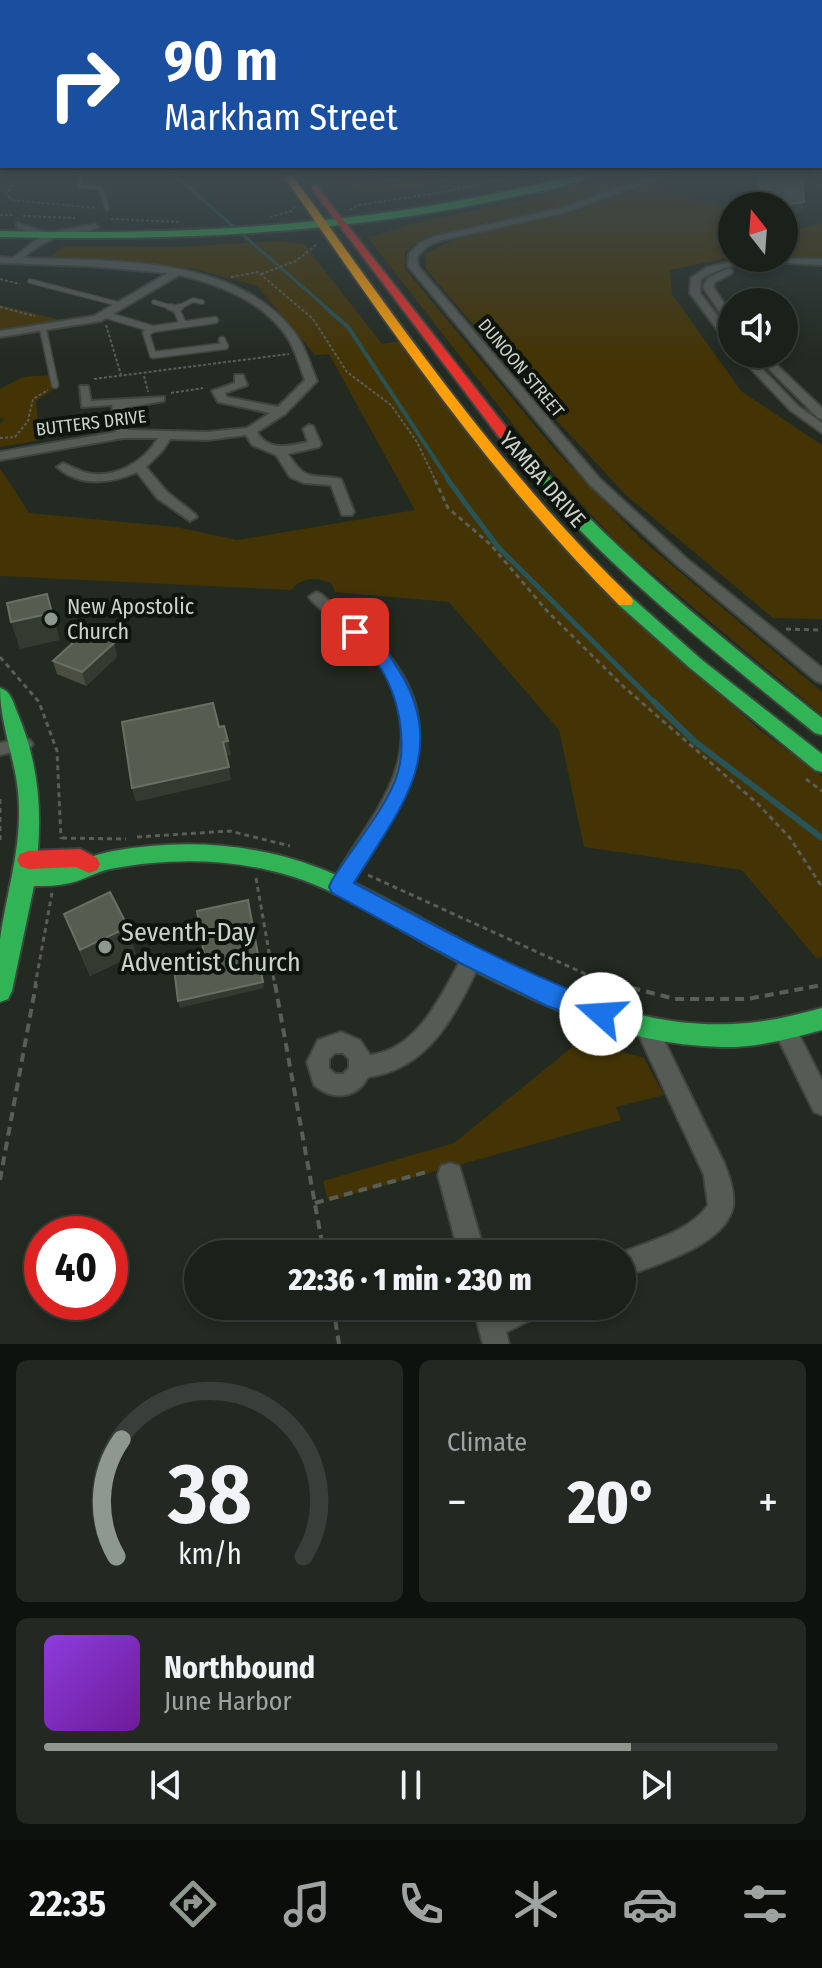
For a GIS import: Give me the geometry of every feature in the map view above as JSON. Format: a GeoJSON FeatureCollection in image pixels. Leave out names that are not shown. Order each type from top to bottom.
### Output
{"type":"FeatureCollection","features":[{"type":"Feature","properties":{"kind":"main road"},"geometry":{"type":"LineString","coordinates":[[24,243],[77,235]]}},
{"type":"Feature","properties":{"kind":"main road"},"geometry":{"type":"LineString","coordinates":[[24,243],[77,235]]}},
{"type":"Feature","properties":{"kind":"main road","name":"YAMBA DRIVE"},"geometry":{"type":"LineString","coordinates":[[342,235],[490,456],[545,520],[667,639],[822,765]]}},
{"type":"Feature","properties":{"kind":"main road","name":"YAMBA DRIVE"},"geometry":{"type":"LineString","coordinates":[[345,235],[553,492],[679,614],[822,728]]}},
{"type":"Feature","properties":{"kind":"main road"},"geometry":{"type":"LineString","coordinates":[[0,694],[24,744],[34,810],[26,868],[0,991]]}},
{"type":"Feature","properties":{"kind":"main road"},"geometry":{"type":"LineString","coordinates":[[26,868],[56,866],[80,858],[90,864],[153,858],[253,859],[301,871],[340,887],[472,958],[556,998],[647,1029],[706,1037],[786,1032],[822,1019]]}},
{"type":"Feature","properties":{"kind":"street","name":"DUNOON STREET"},"geometry":{"type":"LineString","coordinates":[[454,235],[423,245],[412,256],[413,266],[595,482],[760,628],[822,677]]}},
{"type":"Feature","properties":{"kind":"street","name":"BUTTERS DRIVE"},"geometry":{"type":"LineString","coordinates":[[0,260],[24,243],[215,279],[233,287],[275,316],[299,353],[311,381],[281,411],[250,431],[207,436],[123,434],[0,456]]}},
{"type":"Feature","properties":{"kind":"street"},"geometry":{"type":"LineString","coordinates":[[718,323],[695,293],[696,278],[704,271],[731,263],[822,264]]}},
{"type":"Feature","properties":{"kind":"street"},"geometry":{"type":"LineString","coordinates":[[718,305],[709,293],[711,280],[718,275],[752,268],[822,264]]}},
{"type":"Feature","properties":{"kind":"street"},"geometry":{"type":"LineString","coordinates":[[0,334],[43,329],[105,315],[179,271]]}},
{"type":"Feature","properties":{"kind":"street"},"geometry":{"type":"LineString","coordinates":[[755,368],[794,408],[822,429]]}},
{"type":"Feature","properties":{"kind":"street"},"geometry":{"type":"LineString","coordinates":[[773,368],[822,415]]}},
{"type":"Feature","properties":{"kind":"street"},"geometry":{"type":"LineString","coordinates":[[239,377],[241,385],[218,391],[222,400],[281,411]]}},
{"type":"Feature","properties":{"kind":"street"},"geometry":{"type":"LineString","coordinates":[[83,385],[87,409],[117,401],[123,434]]}},
{"type":"Feature","properties":{"kind":"street"},"geometry":{"type":"LineString","coordinates":[[118,405],[155,399]]}},
{"type":"Feature","properties":{"kind":"street"},"geometry":{"type":"LineString","coordinates":[[250,431],[256,442],[281,452],[315,444],[309,429]]}},
{"type":"Feature","properties":{"kind":"street"},"geometry":{"type":"LineString","coordinates":[[63,467],[75,476],[96,477],[140,468],[162,446],[167,434]]}},
{"type":"Feature","properties":{"kind":"street"},"geometry":{"type":"LineString","coordinates":[[281,452],[295,474],[304,479],[336,482],[347,512]]}},
{"type":"Feature","properties":{"kind":"street"},"geometry":{"type":"LineString","coordinates":[[140,468],[162,495],[190,517]]}},
{"type":"Feature","properties":{"kind":"street"},"geometry":{"type":"LineString","coordinates":[[316,597],[379,652],[398,684],[411,733],[411,755],[404,783],[340,887]]}},
{"type":"Feature","properties":{"kind":"street"},"geometry":{"type":"LineString","coordinates":[[0,749],[24,744]]}},
{"type":"Feature","properties":{"kind":"street"},"geometry":{"type":"LineString","coordinates":[[361,1067],[381,1067],[401,1057],[432,1031],[472,958]]}},
{"type":"Feature","properties":{"kind":"street"},"geometry":{"type":"LineString","coordinates":[[636,1259],[708,1226],[719,1214],[721,1195],[715,1172],[647,1029]]}},
{"type":"Feature","properties":{"kind":"street"},"geometry":{"type":"LineString","coordinates":[[786,1032],[822,1104]]}},
{"type":"Feature","properties":{"kind":"street"},"geometry":{"type":"LineString","coordinates":[[450,1175],[468,1240]]}},
{"type":"Feature","properties":{"kind":"lane"},"geometry":{"type":"LineString","coordinates":[[30,281],[122,305]]}},
{"type":"Feature","properties":{"kind":"lane"},"geometry":{"type":"LineString","coordinates":[[154,302],[176,309],[193,300],[202,302]]}},
{"type":"Feature","properties":{"kind":"lane"},"geometry":{"type":"LineString","coordinates":[[176,309],[183,324]]}},
{"type":"Feature","properties":{"kind":"lane"},"geometry":{"type":"LineString","coordinates":[[105,315],[153,329]]}},
{"type":"Feature","properties":{"kind":"lane"},"geometry":{"type":"LineString","coordinates":[[215,320],[153,329],[146,333],[153,355],[225,346],[222,340]]}},
{"type":"Feature","properties":{"kind":"lane"},"geometry":{"type":"LineString","coordinates":[[43,329],[53,387]]}},
{"type":"Feature","properties":{"kind":"path"},"geometry":{"type":"LineString","coordinates":[[215,279],[289,267],[316,245]]}},
{"type":"Feature","properties":{"kind":"path"},"geometry":{"type":"LineString","coordinates":[[263,273],[313,319],[347,372],[391,405],[417,442],[448,508],[490,544],[548,612],[624,687],[758,804],[790,838],[822,887]]}},
{"type":"Feature","properties":{"kind":"path"},"geometry":{"type":"LineString","coordinates":[[105,315],[121,375]]}},
{"type":"Feature","properties":{"kind":"path"},"geometry":{"type":"LineString","coordinates":[[144,376],[299,353]]}},
{"type":"Feature","properties":{"kind":"path"},"geometry":{"type":"LineString","coordinates":[[83,385],[142,372],[155,399],[163,394],[211,387],[218,391]]}},
{"type":"Feature","properties":{"kind":"path"},"geometry":{"type":"LineString","coordinates":[[0,438],[15,437],[28,421],[33,399],[53,387]]}},
{"type":"Feature","properties":{"kind":"path"},"geometry":{"type":"LineString","coordinates":[[760,628],[822,630]]}},
{"type":"Feature","properties":{"kind":"path"},"geometry":{"type":"LineString","coordinates":[[0,657],[39,702],[57,751],[61,839],[0,1180]]}},
{"type":"Feature","properties":{"kind":"path"},"geometry":{"type":"LineString","coordinates":[[0,799],[0,841]]}},
{"type":"Feature","properties":{"kind":"path"},"geometry":{"type":"LineString","coordinates":[[61,839],[79,836],[121,839],[207,828],[256,834],[294,847]]}},
{"type":"Feature","properties":{"kind":"path"},"geometry":{"type":"LineString","coordinates":[[253,859],[322,1240]]}},
{"type":"Feature","properties":{"kind":"path"},"geometry":{"type":"LineString","coordinates":[[353,864],[374,879],[592,977],[661,996],[675,999],[747,999],[822,985]]}},
{"type":"Feature","properties":{"kind":"path"},"geometry":{"type":"LineString","coordinates":[[315,1203],[456,1163],[450,1175]]}},
{"type":"Feature","properties":{"kind":"path"},"geometry":{"type":"LineString","coordinates":[[335,1320],[339,1344]]}},
{"type":"Feature","properties":{"kind":"shaded area"},"geometry":{"type":"Polygon","coordinates":[[[378,235],[438,235],[414,245],[405,253],[405,269],[555,450],[642,540],[822,692],[822,715],[620,546],[536,454],[368,238],[378,235]]]}},
{"type":"Feature","properties":{"kind":"shaded area"},"geometry":{"type":"Polygon","coordinates":[[[476,235],[718,235],[718,260],[670,270],[672,294],[718,359],[718,368],[725,368],[741,391],[822,445],[822,619],[773,618],[626,495],[534,396],[426,269],[425,254],[453,240],[476,235]]]}},
{"type":"Feature","properties":{"kind":"shaded area"},"geometry":{"type":"Polygon","coordinates":[[[798,235],[822,235],[822,257],[798,257],[798,235]]]}},
{"type":"Feature","properties":{"kind":"shaded area"},"geometry":{"type":"Polygon","coordinates":[[[279,241],[304,244],[382,344],[400,341],[608,595],[761,731],[822,776],[822,956],[817,959],[742,870],[584,847],[559,730],[449,602],[335,592],[332,584],[316,579],[300,582],[291,590],[0,576],[0,468],[29,513],[176,527],[237,540],[415,510],[329,354],[315,355],[257,286],[190,268],[51,256],[64,246],[176,247],[279,241]]]}},
{"type":"Feature","properties":{"kind":"shaded area"},"geometry":{"type":"Polygon","coordinates":[[[0,305],[70,322],[0,331],[0,305]]]}},
{"type":"Feature","properties":{"kind":"shaded area"},"geometry":{"type":"Polygon","coordinates":[[[51,375],[53,390],[36,401],[40,440],[0,447],[0,423],[5,419],[0,418],[0,389],[23,377],[51,375]]]}},
{"type":"Feature","properties":{"kind":"shaded area"},"geometry":{"type":"Polygon","coordinates":[[[581,1040],[644,1058],[664,1095],[616,1107],[621,1120],[328,1201],[323,1181],[454,1143],[581,1040]]]}},
{"type":"Feature","properties":{"kind":"building"},"geometry":{"type":"Polygon","coordinates":[[[47,594],[52,613],[11,622],[7,603],[47,594]]]}},
{"type":"Feature","properties":{"kind":"building"},"geometry":{"type":"Polygon","coordinates":[[[85,632],[114,643],[82,672],[53,661],[85,632]]]}},
{"type":"Feature","properties":{"kind":"building"},"geometry":{"type":"Polygon","coordinates":[[[213,703],[219,727],[224,726],[228,741],[223,742],[229,767],[132,788],[122,722],[213,703]]]}},
{"type":"Feature","properties":{"kind":"building"},"geometry":{"type":"Polygon","coordinates":[[[110,892],[128,927],[80,950],[64,914],[110,892]]]}},
{"type":"Feature","properties":{"kind":"building"},"geometry":{"type":"Polygon","coordinates":[[[248,900],[263,982],[178,1001],[174,968],[205,961],[197,911],[248,900]]]}},
{"type":"Feature","properties":{"kind":"waterway"},"geometry":{"type":"LineString","coordinates":[[243,235],[328,309]]}},
{"type":"Feature","properties":{"kind":"waterway"},"geometry":{"type":"LineString","coordinates":[[325,307],[348,327],[450,482]]}},
{"type":"Feature","properties":{"kind":"waterway"},"geometry":{"type":"LineString","coordinates":[[448,480],[498,547],[656,704]]}},
{"type":"Feature","properties":{"kind":"waterway"},"geometry":{"type":"LineString","coordinates":[[654,702],[694,741],[822,838]]}},
{"type":"Feature","properties":{"kind":"traffic: fast"},"geometry":{"type":"LineString","coordinates":[[28,235],[186,235]]}},
{"type":"Feature","properties":{"kind":"traffic: fast"},"geometry":{"type":"LineString","coordinates":[[504,434],[575,515],[654,590],[822,728]]}},
{"type":"Feature","properties":{"kind":"traffic: fast"},"geometry":{"type":"LineString","coordinates":[[625,601],[696,664],[822,765]]}},
{"type":"Feature","properties":{"kind":"traffic: fast"},"geometry":{"type":"LineString","coordinates":[[0,694],[16,732],[26,769],[30,805],[25,877],[0,991]]}},
{"type":"Feature","properties":{"kind":"traffic: fast"},"geometry":{"type":"LineString","coordinates":[[24,877],[66,875],[94,864],[156,855],[200,853],[262,860],[309,873],[375,904],[505,975],[610,1017],[646,1027],[721,1036],[772,1031],[822,1019]]}},
{"type":"Feature","properties":{"kind":"traffic: slow"},"geometry":{"type":"LineString","coordinates":[[329,235],[486,449],[576,553],[625,601]]}},
{"type":"Feature","properties":{"kind":"traffic: jam"},"geometry":{"type":"LineString","coordinates":[[352,235],[504,434]]}},
{"type":"Feature","properties":{"kind":"traffic: jam"},"geometry":{"type":"LineString","coordinates":[[28,860],[80,858],[89,864]]}},
{"type":"Feature","properties":{"kind":"place","name":"New Apostolic Church"},"geometry":{"type":"Point","coordinates":[51,619]}},
{"type":"Feature","properties":{"kind":"place","name":"Seventh-Day Adventist Church"},"geometry":{"type":"Point","coordinates":[105,947]}},
{"type":"Feature","properties":{"kind":"route"},"geometry":{"type":"LineString","coordinates":[[355,632],[379,652],[398,684],[407,711],[411,755],[404,783],[340,887],[472,958],[556,998],[601,1014]]}}]}
